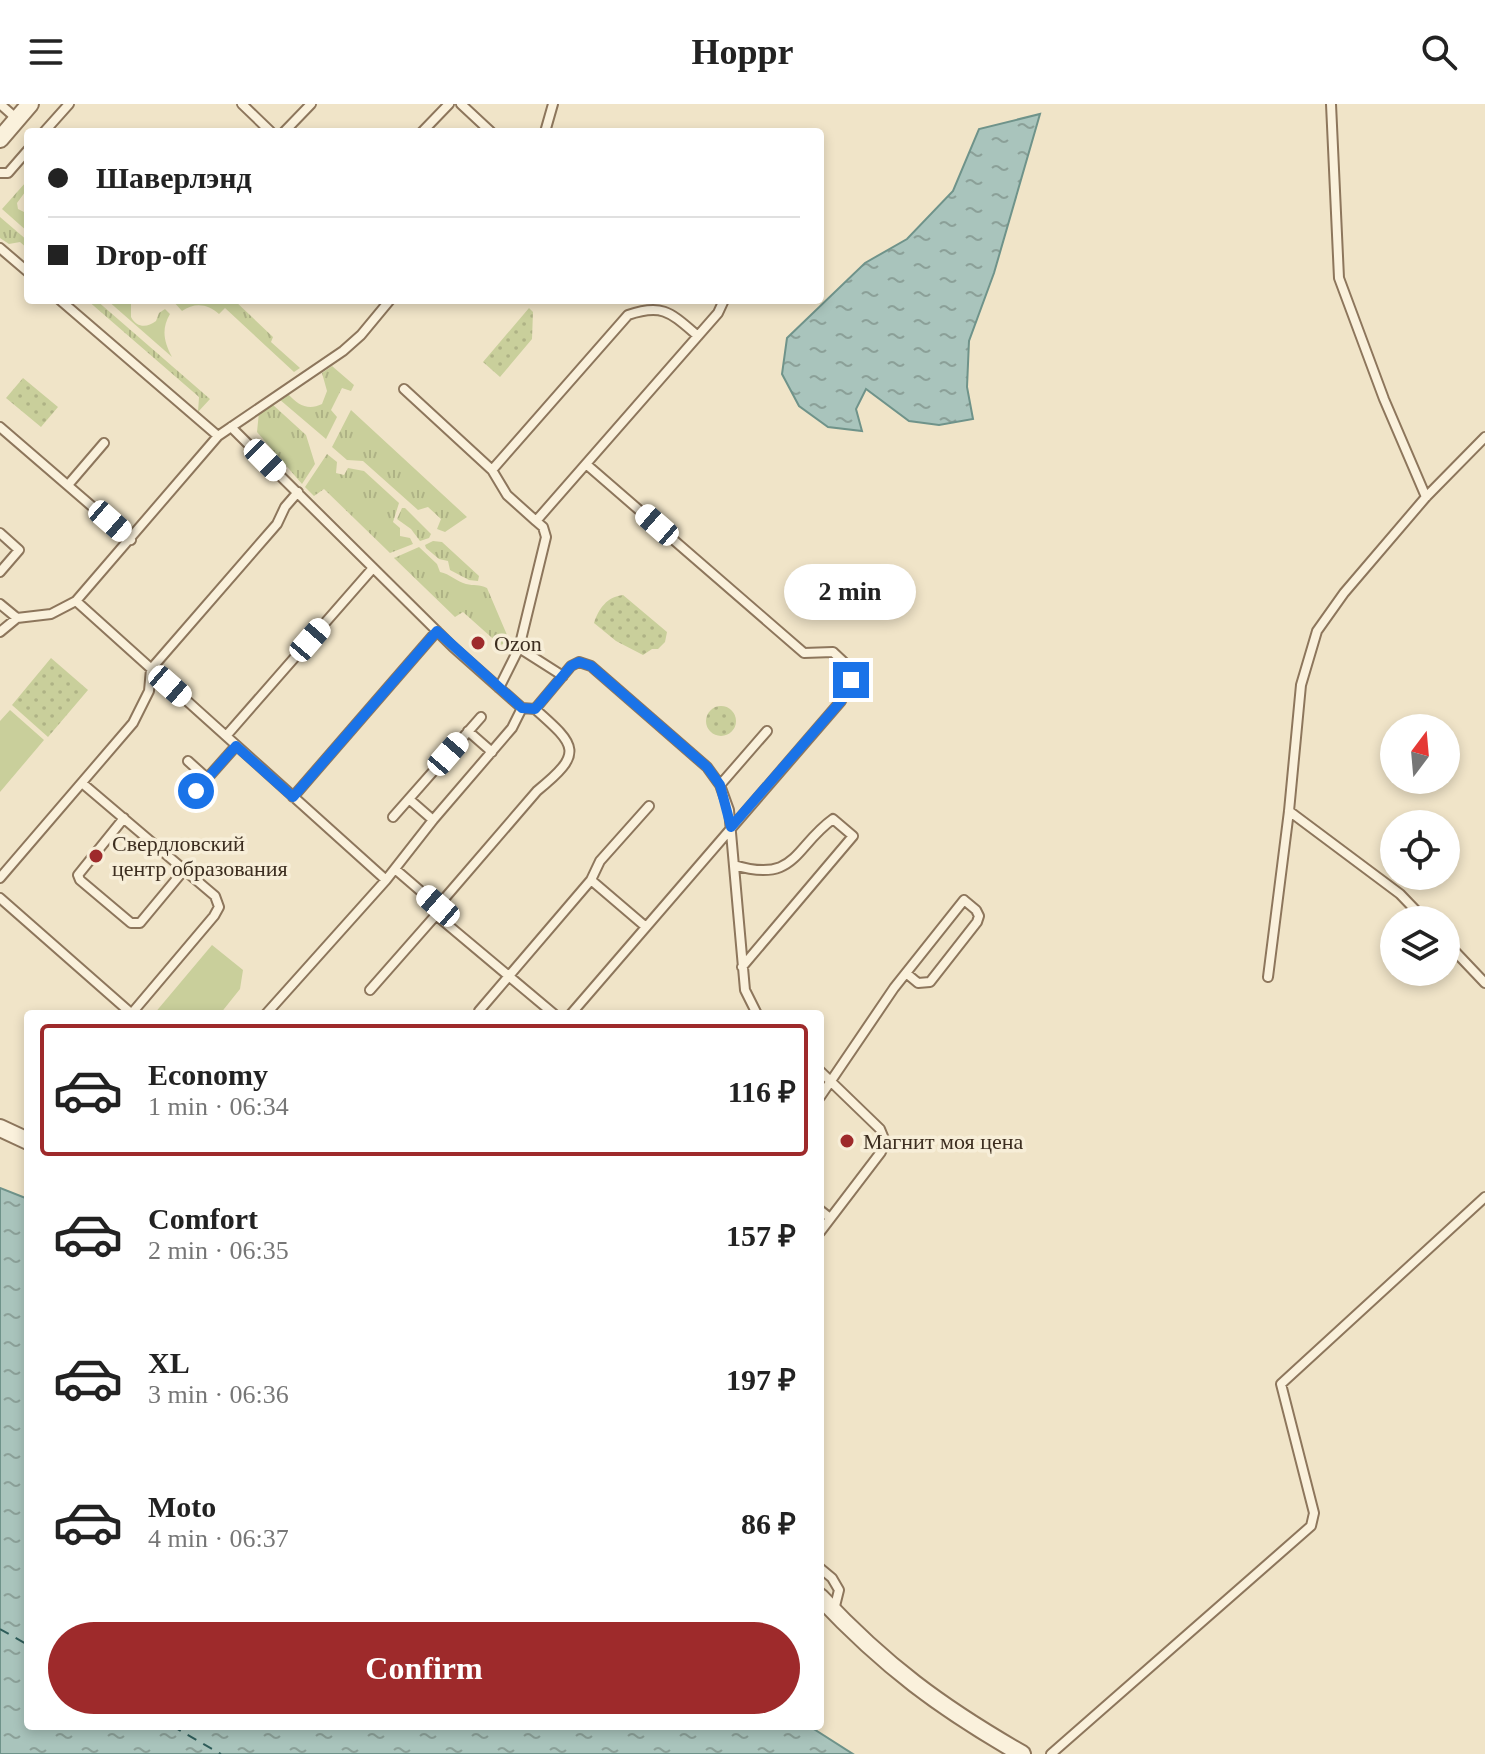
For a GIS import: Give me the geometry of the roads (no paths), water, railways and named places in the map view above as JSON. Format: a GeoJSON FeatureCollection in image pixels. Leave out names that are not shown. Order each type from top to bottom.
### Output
{"type":"FeatureCollection","features":[{"type":"Feature","properties":{"kind":"street"},"geometry":{"type":"LineString","coordinates":[[0,139],[30,104]]}},
{"type":"Feature","properties":{"kind":"street"},"geometry":{"type":"LineString","coordinates":[[0,1128],[24,1139]]}},
{"type":"Feature","properties":{"kind":"street"},"geometry":{"type":"LineString","coordinates":[[824,1601],[862,1642],[930,1698],[1022,1754]]}},
{"type":"Feature","properties":{"kind":"lane"},"geometry":{"type":"LineString","coordinates":[[0,104],[17,119]]}},
{"type":"Feature","properties":{"kind":"lane"},"geometry":{"type":"LineString","coordinates":[[48,128],[69,104]]}},
{"type":"Feature","properties":{"kind":"lane"},"geometry":{"type":"LineString","coordinates":[[242,104],[267,128]]}},
{"type":"Feature","properties":{"kind":"lane"},"geometry":{"type":"LineString","coordinates":[[288,128],[311,104]]}},
{"type":"Feature","properties":{"kind":"lane"},"geometry":{"type":"LineString","coordinates":[[426,128],[449,104]]}},
{"type":"Feature","properties":{"kind":"lane"},"geometry":{"type":"LineString","coordinates":[[461,104],[487,128]]}},
{"type":"Feature","properties":{"kind":"lane"},"geometry":{"type":"LineString","coordinates":[[547,128],[553,104]]}},
{"type":"Feature","properties":{"kind":"lane"},"geometry":{"type":"LineString","coordinates":[[1331,104],[1339,278],[1384,399],[1426,497]]}},
{"type":"Feature","properties":{"kind":"lane"},"geometry":{"type":"LineString","coordinates":[[0,173],[8,173],[24,155]]}},
{"type":"Feature","properties":{"kind":"lane"},"geometry":{"type":"LineString","coordinates":[[0,248],[24,269]]}},
{"type":"Feature","properties":{"kind":"lane"},"geometry":{"type":"LineString","coordinates":[[65,304],[218,436]]}},
{"type":"Feature","properties":{"kind":"lane"},"geometry":{"type":"LineString","coordinates":[[0,632],[17,618],[51,614],[76,601],[218,436],[343,351],[387,304]]}},
{"type":"Feature","properties":{"kind":"lane"},"geometry":{"type":"LineString","coordinates":[[536,521],[718,313],[722,304]]}},
{"type":"Feature","properties":{"kind":"lane"},"geometry":{"type":"LineString","coordinates":[[492,470],[628,315],[649,308],[670,312],[698,336]]}},
{"type":"Feature","properties":{"kind":"lane"},"geometry":{"type":"LineString","coordinates":[[404,389],[492,470],[507,495],[543,527],[546,537],[519,648],[499,688]]}},
{"type":"Feature","properties":{"kind":"lane"},"geometry":{"type":"LineString","coordinates":[[0,427],[131,540]]}},
{"type":"Feature","properties":{"kind":"lane"},"geometry":{"type":"LineString","coordinates":[[231,427],[437,631],[522,708],[535,709],[566,736],[572,752],[370,990]]}},
{"type":"Feature","properties":{"kind":"lane"},"geometry":{"type":"LineString","coordinates":[[1268,977],[1301,685],[1317,631],[1344,593],[1426,497],[1485,437]]}},
{"type":"Feature","properties":{"kind":"lane"},"geometry":{"type":"LineString","coordinates":[[68,485],[104,443]]}},
{"type":"Feature","properties":{"kind":"lane"},"geometry":{"type":"LineString","coordinates":[[574,1010],[841,701],[851,680],[849,667],[833,652],[804,653],[586,464]]}},
{"type":"Feature","properties":{"kind":"lane"},"geometry":{"type":"LineString","coordinates":[[0,878],[133,723],[149,691],[151,669],[277,524],[285,507],[298,492]]}},
{"type":"Feature","properties":{"kind":"lane"},"geometry":{"type":"LineString","coordinates":[[0,533],[19,550],[0,572]]}},
{"type":"Feature","properties":{"kind":"lane"},"geometry":{"type":"LineString","coordinates":[[226,736],[373,568]]}},
{"type":"Feature","properties":{"kind":"lane"},"geometry":{"type":"LineString","coordinates":[[76,601],[386,880]]}},
{"type":"Feature","properties":{"kind":"lane"},"geometry":{"type":"LineString","coordinates":[[0,604],[17,618]]}},
{"type":"Feature","properties":{"kind":"lane"},"geometry":{"type":"LineString","coordinates":[[293,797],[437,631]]}},
{"type":"Feature","properties":{"kind":"lane"},"geometry":{"type":"LineString","coordinates":[[519,648],[563,676]]}},
{"type":"Feature","properties":{"kind":"lane"},"geometry":{"type":"LineString","coordinates":[[535,709],[571,666],[579,662],[591,666],[707,767],[720,785],[731,827],[745,990],[755,1010]]}},
{"type":"Feature","properties":{"kind":"lane"},"geometry":{"type":"LineString","coordinates":[[275,1010],[512,728],[522,708]]}},
{"type":"Feature","properties":{"kind":"lane"},"geometry":{"type":"LineString","coordinates":[[393,817],[481,717]]}},
{"type":"Feature","properties":{"kind":"lane"},"geometry":{"type":"LineString","coordinates":[[468,731],[492,752]]}},
{"type":"Feature","properties":{"kind":"lane"},"geometry":{"type":"LineString","coordinates":[[720,785],[767,731]]}},
{"type":"Feature","properties":{"kind":"lane"},"geometry":{"type":"LineString","coordinates":[[196,791],[236,746]]}},
{"type":"Feature","properties":{"kind":"lane"},"geometry":{"type":"LineString","coordinates":[[188,761],[208,779]]}},
{"type":"Feature","properties":{"kind":"lane"},"geometry":{"type":"LineString","coordinates":[[82,783],[215,896],[219,907],[135,1010]]}},
{"type":"Feature","properties":{"kind":"lane"},"geometry":{"type":"LineString","coordinates":[[409,799],[433,820]]}},
{"type":"Feature","properties":{"kind":"lane"},"geometry":{"type":"LineString","coordinates":[[480,1010],[591,880],[600,861],[649,806]]}},
{"type":"Feature","properties":{"kind":"lane"},"geometry":{"type":"LineString","coordinates":[[1289,811],[1400,894],[1412,906]]}},
{"type":"Feature","properties":{"kind":"lane"},"geometry":{"type":"LineString","coordinates":[[124,818],[78,875],[80,880],[131,923],[140,923],[184,870]]}},
{"type":"Feature","properties":{"kind":"lane"},"geometry":{"type":"LineString","coordinates":[[734,865],[755,871],[773,869],[790,862],[833,819],[853,836],[742,967]]}},
{"type":"Feature","properties":{"kind":"lane"},"geometry":{"type":"LineString","coordinates":[[395,869],[549,1010]]}},
{"type":"Feature","properties":{"kind":"lane"},"geometry":{"type":"LineString","coordinates":[[591,880],[646,927]]}},
{"type":"Feature","properties":{"kind":"lane"},"geometry":{"type":"LineString","coordinates":[[0,898],[128,1010]]}},
{"type":"Feature","properties":{"kind":"lane"},"geometry":{"type":"LineString","coordinates":[[824,1090],[906,973],[964,900],[976,910],[979,916],[977,922],[930,982],[918,983],[906,973]]}},
{"type":"Feature","properties":{"kind":"lane"},"geometry":{"type":"LineString","coordinates":[[1460,957],[1485,983]]}},
{"type":"Feature","properties":{"kind":"lane"},"geometry":{"type":"LineString","coordinates":[[824,1074],[880,1129],[885,1141],[881,1152],[824,1226]]}},
{"type":"Feature","properties":{"kind":"lane"},"geometry":{"type":"LineString","coordinates":[[1051,1754],[1311,1526],[1314,1513],[1281,1384],[1485,1197]]}},
{"type":"Feature","properties":{"kind":"lane"},"geometry":{"type":"LineString","coordinates":[[824,1213],[830,1218]]}},
{"type":"Feature","properties":{"kind":"lane"},"geometry":{"type":"LineString","coordinates":[[824,1571],[839,1590],[833,1611]]}},
{"type":"Feature","properties":{"kind":"water"},"geometry":{"type":"Polygon","coordinates":[[[1040,114],[994,273],[969,341],[967,387],[973,419],[939,425],[909,421],[866,389],[856,409],[862,431],[828,427],[799,406],[782,374],[787,338],[865,263],[907,239],[953,191],[979,129],[1040,114]]]}},
{"type":"Feature","properties":{"kind":"water"},"geometry":{"type":"Polygon","coordinates":[[[0,1188],[24,1197],[24,1730],[815,1730],[853,1754],[0,1754],[0,1188]]]}},
{"type":"Feature","properties":{"kind":"place","name":"Ozon"},"geometry":{"type":"Point","coordinates":[478,643]}},
{"type":"Feature","properties":{"kind":"place","name":"Свердловский центр образования"},"geometry":{"type":"Point","coordinates":[96,856]}},
{"type":"Feature","properties":{"kind":"place","name":"Магнит моя цена"},"geometry":{"type":"Point","coordinates":[847,1141]}}]}
